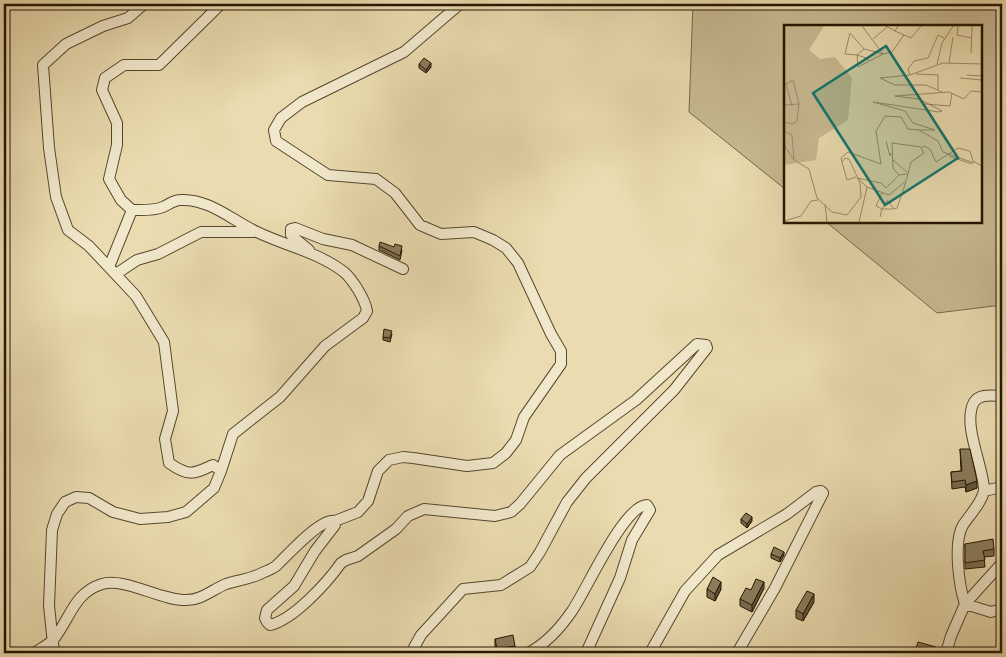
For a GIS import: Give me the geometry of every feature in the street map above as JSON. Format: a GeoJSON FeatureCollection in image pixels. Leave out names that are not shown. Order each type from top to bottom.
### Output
{"type":"FeatureCollection","features":[{"type":"Feature","properties":{"kind":"street"},"geometry":{"type":"LineString","coordinates":[[144,4],[128,18],[103,26],[66,44],[44,65],[49,148],[56,197],[68,230],[89,246],[136,296],[164,342],[173,411],[165,439],[169,463],[183,472],[198,473],[213,465],[221,471]]}},
{"type":"Feature","properties":{"kind":"street"},"geometry":{"type":"LineString","coordinates":[[221,4],[159,65],[124,65],[105,78],[102,90],[117,122],[117,145],[110,179],[121,200],[132,210],[161,208],[179,200],[199,203],[232,216],[255,232],[317,255]]}},
{"type":"Feature","properties":{"kind":"street"},"geometry":{"type":"LineString","coordinates":[[34,653],[52,641],[76,601],[88,591],[102,584],[118,584],[171,599],[194,599],[211,593],[225,585],[254,577],[274,567],[318,526],[329,520],[334,521],[358,512],[368,502],[378,471],[389,460],[402,457],[467,466],[493,463],[506,453],[516,440],[524,417],[561,364],[561,351],[551,334],[518,263],[506,248],[474,232],[441,234],[420,224],[395,193],[376,179],[328,175],[276,141],[274,130],[281,118],[309,98],[404,52],[460,4]]}},
{"type":"Feature","properties":{"kind":"street"},"geometry":{"type":"LineString","coordinates":[[112,270],[132,210]]}},
{"type":"Feature","properties":{"kind":"street"},"geometry":{"type":"LineString","coordinates":[[54,653],[52,641],[53,627],[49,606],[52,530],[57,514],[65,502],[76,497],[89,498],[113,512],[140,518],[168,518],[186,512],[214,488],[233,434],[280,397],[326,346],[363,318],[367,311],[366,301],[345,273],[300,244],[291,235],[291,229],[295,228],[323,239],[352,245],[403,269]]}},
{"type":"Feature","properties":{"kind":"street"},"geometry":{"type":"LineString","coordinates":[[112,270],[158,254],[201,232],[255,232]]}},
{"type":"Feature","properties":{"kind":"street"},"geometry":{"type":"LineString","coordinates":[[334,521],[335,525],[315,551],[294,586],[267,610],[265,618],[266,622],[270,625],[277,624],[306,604],[341,564],[358,556],[396,529],[408,516],[424,509],[495,516],[511,512],[520,504],[552,463],[567,449],[636,400],[697,344],[706,345],[707,348],[674,390],[586,478],[567,502],[530,567],[501,585],[462,589],[421,635],[411,653]]}},
{"type":"Feature","properties":{"kind":"street"},"geometry":{"type":"LineString","coordinates":[[965,604],[961,587],[958,551],[962,527],[976,508],[984,491],[970,418],[975,402],[984,395],[1002,396]]}},
{"type":"Feature","properties":{"kind":"street"},"geometry":{"type":"LineString","coordinates":[[984,491],[1002,487]]}},
{"type":"Feature","properties":{"kind":"street"},"geometry":{"type":"LineString","coordinates":[[650,653],[685,591],[718,555],[787,514],[816,492],[821,491],[823,493],[793,553],[737,653]]}},
{"type":"Feature","properties":{"kind":"street"},"geometry":{"type":"LineString","coordinates":[[528,653],[552,636],[573,610],[617,531],[639,507],[647,505],[650,510],[632,540],[620,578],[586,653]]}},
{"type":"Feature","properties":{"kind":"street"},"geometry":{"type":"LineString","coordinates":[[946,653],[965,604],[1002,563]]}},
{"type":"Feature","properties":{"kind":"street"},"geometry":{"type":"LineString","coordinates":[[965,604],[991,612],[1002,609]]}},
{"type":"Feature","properties":{"kind":"shaded area"},"geometry":{"type":"Polygon","coordinates":[[[693,4],[1002,4],[1002,305],[937,313],[826,222],[981,222],[981,25],[784,25],[784,188],[689,112],[693,4]]]}},
{"type":"Feature","properties":{"kind":"building"},"geometry":{"type":"Polygon","coordinates":[[[424,58],[431,63],[426,70],[419,64],[424,58]]]}},
{"type":"Feature","properties":{"kind":"building"},"geometry":{"type":"Polygon","coordinates":[[[380,242],[394,247],[395,244],[402,246],[400,256],[379,246],[380,242]]]}},
{"type":"Feature","properties":{"kind":"building"},"geometry":{"type":"Polygon","coordinates":[[[384,329],[392,331],[390,338],[383,337],[384,329]]]}},
{"type":"Feature","properties":{"kind":"building"},"geometry":{"type":"Polygon","coordinates":[[[960,449],[970,449],[977,481],[966,485],[965,480],[952,482],[951,472],[962,471],[960,449]]]}},
{"type":"Feature","properties":{"kind":"building"},"geometry":{"type":"Polygon","coordinates":[[[746,513],[752,517],[747,524],[741,519],[746,513]]]}},
{"type":"Feature","properties":{"kind":"building"},"geometry":{"type":"Polygon","coordinates":[[[993,539],[994,549],[983,551],[985,560],[965,563],[965,544],[993,539]]]}},
{"type":"Feature","properties":{"kind":"building"},"geometry":{"type":"Polygon","coordinates":[[[774,547],[784,552],[780,558],[771,554],[774,547]]]}},
{"type":"Feature","properties":{"kind":"building"},"geometry":{"type":"Polygon","coordinates":[[[713,577],[721,582],[715,594],[707,589],[713,577]]]}},
{"type":"Feature","properties":{"kind":"building"},"geometry":{"type":"Polygon","coordinates":[[[756,579],[764,582],[752,605],[740,599],[746,588],[751,590],[756,579]]]}},
{"type":"Feature","properties":{"kind":"building"},"geometry":{"type":"Polygon","coordinates":[[[807,591],[814,594],[803,614],[796,610],[807,591]]]}},
{"type":"Feature","properties":{"kind":"building"},"geometry":{"type":"Polygon","coordinates":[[[513,635],[515,646],[497,649],[495,639],[513,635]]]}},
{"type":"Feature","properties":{"kind":"building"},"geometry":{"type":"Polygon","coordinates":[[[918,642],[936,647],[935,653],[915,651],[918,642]]]}}]}
